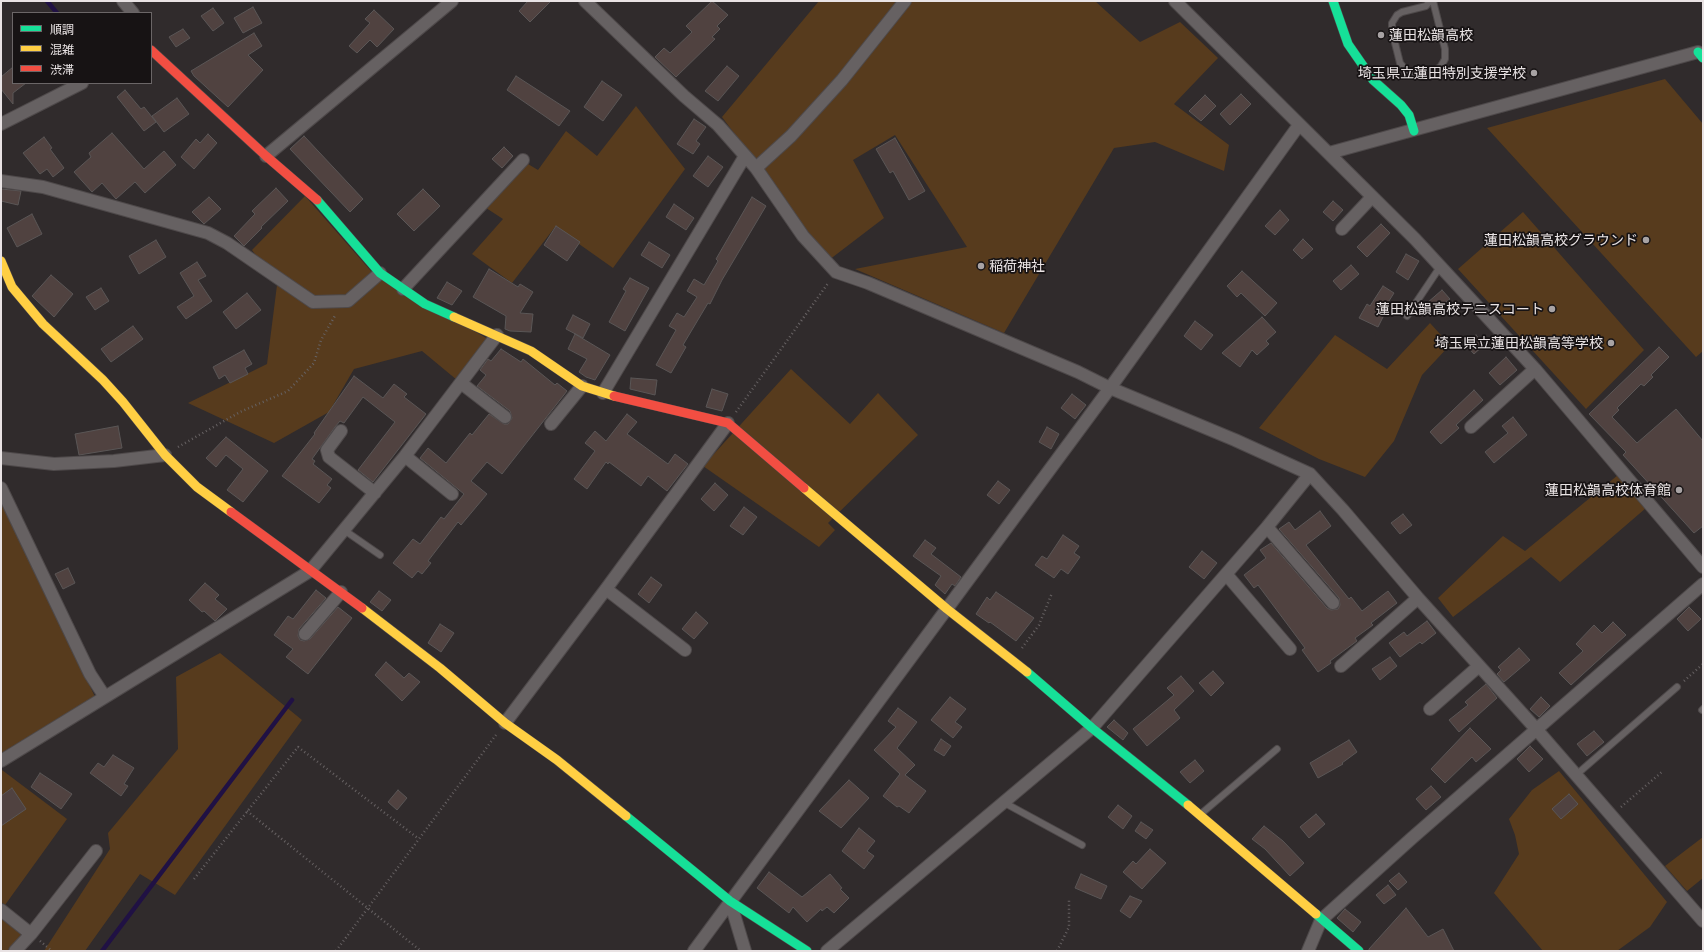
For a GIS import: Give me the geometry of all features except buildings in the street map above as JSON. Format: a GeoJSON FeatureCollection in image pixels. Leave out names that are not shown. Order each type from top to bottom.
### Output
{"type":"FeatureCollection","features":[{"type":"Feature","properties":{"kind":"street"},"geometry":{"type":"LineString","coordinates":[[123,1],[132,12]]}},
{"type":"Feature","properties":{"kind":"street"},"geometry":{"type":"LineString","coordinates":[[266,156],[452,1]]}},
{"type":"Feature","properties":{"kind":"street"},"geometry":{"type":"LineString","coordinates":[[585,1],[684,96],[718,125],[756,168],[803,236],[836,272],[868,283],[1072,369],[1110,388],[1235,440],[1310,474],[1343,510],[1418,598],[1537,730],[1703,921]]}},
{"type":"Feature","properties":{"kind":"street"},"geometry":{"type":"LineString","coordinates":[[756,168],[791,136],[842,80],[905,1]]}},
{"type":"Feature","properties":{"kind":"street"},"geometry":{"type":"LineString","coordinates":[[1174,1],[1329,153],[1440,267],[1535,370],[1703,567]]}},
{"type":"Feature","properties":{"kind":"street"},"geometry":{"type":"LineString","coordinates":[[1332,1],[1348,44],[1373,80],[1401,105],[1408,115],[1414,131]]}},
{"type":"Feature","properties":{"kind":"street"},"geometry":{"type":"LineString","coordinates":[[152,51],[266,156],[320,203],[380,274],[425,304],[530,351],[582,386],[603,393],[728,423],[947,609],[1040,682],[1092,728],[1201,815],[1321,920],[1359,951]]}},
{"type":"Feature","properties":{"kind":"street"},"geometry":{"type":"LineString","coordinates":[[1329,153],[1701,55]]}},
{"type":"Feature","properties":{"kind":"street"},"geometry":{"type":"LineString","coordinates":[[1,124],[80,84]]}},
{"type":"Feature","properties":{"kind":"street"},"geometry":{"type":"LineString","coordinates":[[694,951],[730,900],[1110,388],[1299,125]]}},
{"type":"Feature","properties":{"kind":"street"},"geometry":{"type":"LineString","coordinates":[[603,393],[745,156]]}},
{"type":"Feature","properties":{"kind":"street"},"geometry":{"type":"LineString","coordinates":[[403,289],[523,160]]}},
{"type":"Feature","properties":{"kind":"street"},"geometry":{"type":"LineString","coordinates":[[1,182],[43,187],[208,233],[227,243],[313,302],[348,301],[380,274]]}},
{"type":"Feature","properties":{"kind":"street"},"geometry":{"type":"LineString","coordinates":[[1342,229],[1372,197]]}},
{"type":"Feature","properties":{"kind":"street"},"geometry":{"type":"LineString","coordinates":[[1,261],[12,287],[43,324],[103,380],[123,402],[165,455],[197,487],[340,592],[440,668],[505,723],[557,760],[730,900],[807,951]]}},
{"type":"Feature","properties":{"kind":"street"},"geometry":{"type":"LineString","coordinates":[[1,760],[310,571],[405,456],[497,336]]}},
{"type":"Feature","properties":{"kind":"street"},"geometry":{"type":"LineString","coordinates":[[1471,427],[1535,370]]}},
{"type":"Feature","properties":{"kind":"street"},"geometry":{"type":"LineString","coordinates":[[461,383],[505,417]]}},
{"type":"Feature","properties":{"kind":"street"},"geometry":{"type":"LineString","coordinates":[[552,424],[582,386]]}},
{"type":"Feature","properties":{"kind":"street"},"geometry":{"type":"LineString","coordinates":[[505,723],[728,423]]}},
{"type":"Feature","properties":{"kind":"street"},"geometry":{"type":"LineString","coordinates":[[341,432],[327,450],[329,457],[375,493]]}},
{"type":"Feature","properties":{"kind":"street"},"geometry":{"type":"LineString","coordinates":[[1,458],[54,464],[114,461],[165,455]]}},
{"type":"Feature","properties":{"kind":"street"},"geometry":{"type":"LineString","coordinates":[[405,456],[452,494]]}},
{"type":"Feature","properties":{"kind":"street"},"geometry":{"type":"LineString","coordinates":[[827,951],[1002,802],[1092,728],[1267,527],[1310,474]]}},
{"type":"Feature","properties":{"kind":"street"},"geometry":{"type":"LineString","coordinates":[[1,488],[90,674],[105,697]]}},
{"type":"Feature","properties":{"kind":"street"},"geometry":{"type":"LineString","coordinates":[[1267,527],[1333,603]]}},
{"type":"Feature","properties":{"kind":"street"},"geometry":{"type":"LineString","coordinates":[[1226,574],[1290,648]]}},
{"type":"Feature","properties":{"kind":"street"},"geometry":{"type":"LineString","coordinates":[[1308,951],[1321,920],[1412,838],[1703,584]]}},
{"type":"Feature","properties":{"kind":"street"},"geometry":{"type":"LineString","coordinates":[[606,589],[685,650]]}},
{"type":"Feature","properties":{"kind":"street"},"geometry":{"type":"LineString","coordinates":[[305,634],[340,592]]}},
{"type":"Feature","properties":{"kind":"street"},"geometry":{"type":"LineString","coordinates":[[1340,666],[1418,598]]}},
{"type":"Feature","properties":{"kind":"street"},"geometry":{"type":"LineString","coordinates":[[1430,710],[1479,666]]}},
{"type":"Feature","properties":{"kind":"street"},"geometry":{"type":"LineString","coordinates":[[15,951],[31,934],[96,851]]}},
{"type":"Feature","properties":{"kind":"street"},"geometry":{"type":"LineString","coordinates":[[730,900],[745,951]]}},
{"type":"Feature","properties":{"kind":"street"},"geometry":{"type":"LineString","coordinates":[[1,910],[31,934]]}},
{"type":"Feature","properties":{"kind":"lane"},"geometry":{"type":"LineString","coordinates":[[1431,1],[1445,49],[1445,59],[1441,66],[1436,70],[1418,74],[1411,73],[1400,63],[1392,31],[1392,23],[1402,12],[1426,6],[1431,1]]}},
{"type":"Feature","properties":{"kind":"lane"},"geometry":{"type":"LineString","coordinates":[[1407,316],[1440,267]]}},
{"type":"Feature","properties":{"kind":"lane"},"geometry":{"type":"LineString","coordinates":[[344,530],[380,555]]}},
{"type":"Feature","properties":{"kind":"lane"},"geometry":{"type":"LineString","coordinates":[[1576,775],[1677,687]]}},
{"type":"Feature","properties":{"kind":"lane"},"geometry":{"type":"LineString","coordinates":[[1201,815],[1277,749]]}},
{"type":"Feature","properties":{"kind":"lane"},"geometry":{"type":"LineString","coordinates":[[1002,802],[1082,845]]}},
{"type":"Feature","properties":{"kind":"path"},"geometry":{"type":"LineString","coordinates":[[728,423],[836,272]]}},
{"type":"Feature","properties":{"kind":"path"},"geometry":{"type":"LineString","coordinates":[[165,455],[240,412],[288,391],[314,363],[320,340],[334,317],[348,301]]}},
{"type":"Feature","properties":{"kind":"path"},"geometry":{"type":"LineString","coordinates":[[1013,661],[1039,625],[1052,593]]}},
{"type":"Feature","properties":{"kind":"path"},"geometry":{"type":"LineString","coordinates":[[1677,687],[1703,664]]}},
{"type":"Feature","properties":{"kind":"path"},"geometry":{"type":"LineString","coordinates":[[336,951],[505,723]]}},
{"type":"Feature","properties":{"kind":"path"},"geometry":{"type":"LineString","coordinates":[[194,880],[298,747],[419,839]]}},
{"type":"Feature","properties":{"kind":"path"},"geometry":{"type":"LineString","coordinates":[[1612,816],[1662,770]]}},
{"type":"Feature","properties":{"kind":"path"},"geometry":{"type":"LineString","coordinates":[[247,811],[421,951]]}},
{"type":"Feature","properties":{"kind":"path"},"geometry":{"type":"LineString","coordinates":[[1057,951],[1070,927],[1070,900]]}},
{"type":"Feature","properties":{"kind":"shaded area"},"geometry":{"type":"Polygon","coordinates":[[[819,1],[1095,1],[1140,42],[1180,22],[1218,58],[1174,104],[1229,145],[1224,171],[1155,142],[1114,148],[1004,333],[855,269],[967,247],[895,135],[853,160],[884,218],[829,260],[722,117],[819,1]]]}},
{"type":"Feature","properties":{"kind":"shaded area","name":"蓮田松韻高校グラウンド"},"geometry":{"type":"Polygon","coordinates":[[[1665,79],[1703,124],[1703,351],[1696,357],[1487,128],[1665,79]]]}},
{"type":"Feature","properties":{"kind":"shaded area"},"geometry":{"type":"Polygon","coordinates":[[[636,106],[685,169],[613,268],[555,227],[512,283],[472,254],[503,219],[483,206],[523,161],[538,170],[566,131],[597,156],[636,106]]]}},
{"type":"Feature","properties":{"kind":"shaded area"},"geometry":{"type":"Polygon","coordinates":[[[305,196],[371,271],[488,339],[457,380],[422,351],[354,369],[329,412],[274,443],[188,403],[267,364],[277,285],[252,250],[305,196]]]}},
{"type":"Feature","properties":{"kind":"shaded area","name":"蓮田松韻高校テニスコート"},"geometry":{"type":"Polygon","coordinates":[[[1523,212],[1644,350],[1586,409],[1458,269],[1523,212]]]}},
{"type":"Feature","properties":{"kind":"shaded area"},"geometry":{"type":"Polygon","coordinates":[[[1430,323],[1450,345],[1422,375],[1394,441],[1365,477],[1319,459],[1259,428],[1335,335],[1387,369],[1430,323]]]}},
{"type":"Feature","properties":{"kind":"shaded area"},"geometry":{"type":"Polygon","coordinates":[[[791,369],[850,424],[878,393],[918,435],[828,523],[835,530],[819,547],[703,466],[791,369]]]}},
{"type":"Feature","properties":{"kind":"shaded area"},"geometry":{"type":"Polygon","coordinates":[[[1618,475],[1646,508],[1560,582],[1531,557],[1453,617],[1438,598],[1503,536],[1525,551],[1618,475]]]}},
{"type":"Feature","properties":{"kind":"shaded area"},"geometry":{"type":"Polygon","coordinates":[[[1,496],[95,697],[1,757],[1,496]]]}},
{"type":"Feature","properties":{"kind":"shaded area"},"geometry":{"type":"Polygon","coordinates":[[[220,653],[302,720],[175,895],[140,874],[85,951],[44,951],[110,849],[108,833],[178,749],[176,677],[220,653]]]}},
{"type":"Feature","properties":{"kind":"shaded area"},"geometry":{"type":"Polygon","coordinates":[[[2,770],[67,819],[5,905],[1,902],[2,770]]]}},
{"type":"Feature","properties":{"kind":"shaded area"},"geometry":{"type":"Polygon","coordinates":[[[1559,771],[1667,902],[1650,927],[1617,951],[1543,951],[1494,893],[1519,854],[1515,835],[1509,819],[1532,790],[1559,771]]]}},
{"type":"Feature","properties":{"kind":"shaded area"},"geometry":{"type":"Polygon","coordinates":[[[1703,837],[1703,878],[1687,891],[1665,866],[1703,837]]]}},
{"type":"Feature","properties":{"kind":"shaded area"},"geometry":{"type":"Polygon","coordinates":[[[1,915],[20,929],[21,937],[7,951],[1,951],[1,915]]]}},
{"type":"Feature","properties":{"kind":"waterway"},"geometry":{"type":"LineString","coordinates":[[47,1],[56,12]]}},
{"type":"Feature","properties":{"kind":"waterway"},"geometry":{"type":"LineString","coordinates":[[102,951],[292,700]]}},
{"type":"Feature","properties":{"kind":"traffic: fast"},"geometry":{"type":"LineString","coordinates":[[1333,1],[1348,44],[1373,80],[1401,105],[1409,115],[1414,131]]}},
{"type":"Feature","properties":{"kind":"traffic: fast"},"geometry":{"type":"LineString","coordinates":[[1698,52],[1703,58]]}},
{"type":"Feature","properties":{"kind":"traffic: fast"},"geometry":{"type":"LineString","coordinates":[[317,200],[380,273],[425,304],[454,317]]}},
{"type":"Feature","properties":{"kind":"traffic: fast"},"geometry":{"type":"LineString","coordinates":[[1027,672],[1092,728],[1188,805]]}},
{"type":"Feature","properties":{"kind":"traffic: fast"},"geometry":{"type":"LineString","coordinates":[[626,816],[730,901],[807,951]]}},
{"type":"Feature","properties":{"kind":"traffic: fast"},"geometry":{"type":"LineString","coordinates":[[1316,914],[1359,951]]}},
{"type":"Feature","properties":{"kind":"traffic: slow"},"geometry":{"type":"LineString","coordinates":[[1,261],[12,287],[43,324],[103,380],[123,402],[165,455],[197,487],[231,512]]}},
{"type":"Feature","properties":{"kind":"traffic: slow"},"geometry":{"type":"LineString","coordinates":[[454,317],[531,351],[582,386],[614,396]]}},
{"type":"Feature","properties":{"kind":"traffic: slow"},"geometry":{"type":"LineString","coordinates":[[804,488],[947,609],[1027,672]]}},
{"type":"Feature","properties":{"kind":"traffic: slow"},"geometry":{"type":"LineString","coordinates":[[362,608],[440,668],[505,723],[557,760],[626,816]]}},
{"type":"Feature","properties":{"kind":"traffic: slow"},"geometry":{"type":"LineString","coordinates":[[1188,805],[1316,914]]}},
{"type":"Feature","properties":{"kind":"traffic: jam"},"geometry":{"type":"LineString","coordinates":[[152,51],[266,156],[317,200]]}},
{"type":"Feature","properties":{"kind":"traffic: jam"},"geometry":{"type":"LineString","coordinates":[[614,396],[728,423],[804,488]]}},
{"type":"Feature","properties":{"kind":"traffic: jam"},"geometry":{"type":"LineString","coordinates":[[231,512],[362,608]]}},
{"type":"Feature","properties":{"kind":"place","name":"蓮田松韻高校"},"geometry":{"type":"Point","coordinates":[1381,35]}},
{"type":"Feature","properties":{"kind":"place","name":"埼玉県立蓮田特別支援学校"},"geometry":{"type":"Point","coordinates":[1534,73]}},
{"type":"Feature","properties":{"kind":"place","name":"蓮田松韻高校グラウンド"},"geometry":{"type":"Point","coordinates":[1646,240]}},
{"type":"Feature","properties":{"kind":"place","name":"稲荷神社"},"geometry":{"type":"Point","coordinates":[981,266]}},
{"type":"Feature","properties":{"kind":"place","name":"蓮田松韻高校テニスコート"},"geometry":{"type":"Point","coordinates":[1552,309]}},
{"type":"Feature","properties":{"kind":"place","name":"埼玉県立蓮田松韻高等学校"},"geometry":{"type":"Point","coordinates":[1611,343]}},
{"type":"Feature","properties":{"kind":"place","name":"蓮田松韻高校体育館"},"geometry":{"type":"Point","coordinates":[1679,490]}}]}
